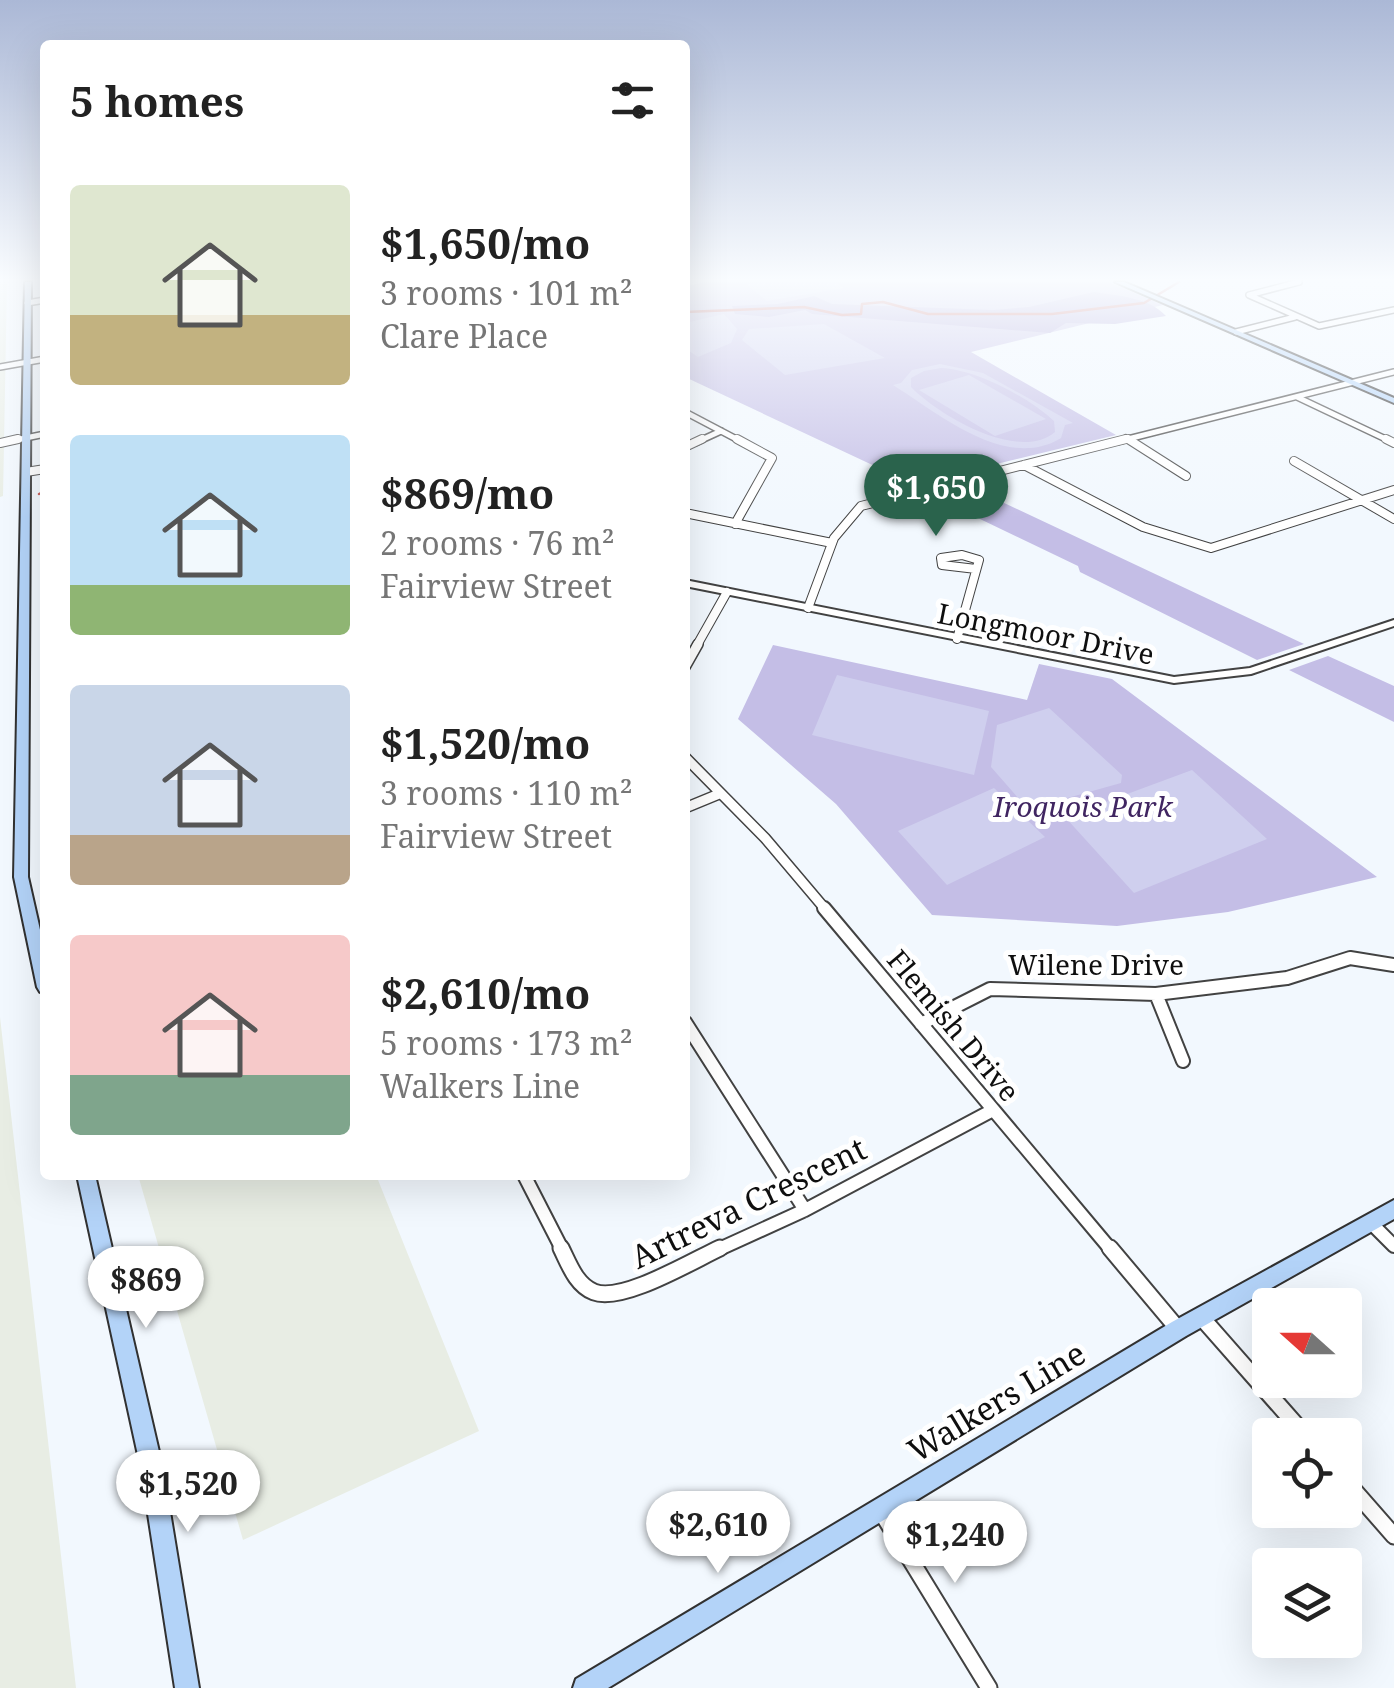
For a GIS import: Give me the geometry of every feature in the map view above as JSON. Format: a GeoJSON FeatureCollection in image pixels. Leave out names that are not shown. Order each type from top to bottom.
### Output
{"type":"FeatureCollection","features":[{"type":"Feature","properties":{"kind":"main road"},"geometry":{"type":"LineString","coordinates":[[1301,361],[1394,402]]}},
{"type":"Feature","properties":{"kind":"main road"},"geometry":{"type":"LineString","coordinates":[[27,363],[21,877],[40,964]]}},
{"type":"Feature","properties":{"kind":"main road"},"geometry":{"type":"LineString","coordinates":[[87,1180],[152,1469],[187,1688]]}},
{"type":"Feature","properties":{"kind":"main road","name":"Walkers Line"},"geometry":{"type":"LineString","coordinates":[[585,1688],[610,1681],[880,1510],[1179,1330],[1394,1209]]}},
{"type":"Feature","properties":{"kind":"street"},"geometry":{"type":"LineString","coordinates":[[0,367],[37,361]]}},
{"type":"Feature","properties":{"kind":"street"},"geometry":{"type":"LineString","coordinates":[[808,608],[832,543],[848,514],[861,506],[1394,372]]}},
{"type":"Feature","properties":{"kind":"street"},"geometry":{"type":"LineString","coordinates":[[1297,397],[1394,443]]}},
{"type":"Feature","properties":{"kind":"street"},"geometry":{"type":"LineString","coordinates":[[690,415],[772,458],[735,524]]}},
{"type":"Feature","properties":{"kind":"street"},"geometry":{"type":"LineString","coordinates":[[690,446],[721,431]]}},
{"type":"Feature","properties":{"kind":"street"},"geometry":{"type":"LineString","coordinates":[[0,443],[40,435]]}},
{"type":"Feature","properties":{"kind":"street"},"geometry":{"type":"LineString","coordinates":[[1126,438],[1186,476]]}},
{"type":"Feature","properties":{"kind":"street"},"geometry":{"type":"LineString","coordinates":[[1294,461],[1394,519]]}},
{"type":"Feature","properties":{"kind":"street"},"geometry":{"type":"LineString","coordinates":[[1024,465],[1052,484],[1195,547],[1211,548],[1394,490]]}},
{"type":"Feature","properties":{"kind":"street"},"geometry":{"type":"LineString","coordinates":[[26,472],[40,470]]}},
{"type":"Feature","properties":{"kind":"street"},"geometry":{"type":"LineString","coordinates":[[690,515],[832,543]]}},
{"type":"Feature","properties":{"kind":"street"},"geometry":{"type":"LineString","coordinates":[[957,639],[976,569]]}},
{"type":"Feature","properties":{"kind":"street","name":"Longmoor Drive"},"geometry":{"type":"LineString","coordinates":[[690,584],[1174,680],[1251,671],[1394,623]]}},
{"type":"Feature","properties":{"kind":"street"},"geometry":{"type":"LineString","coordinates":[[690,658],[727,592]]}},
{"type":"Feature","properties":{"kind":"street","name":"Flemish Drive"},"geometry":{"type":"LineString","coordinates":[[690,763],[765,838],[1179,1330]]}},
{"type":"Feature","properties":{"kind":"street"},"geometry":{"type":"LineString","coordinates":[[690,806],[719,794]]}},
{"type":"Feature","properties":{"kind":"street","name":"Wilene Drive"},"geometry":{"type":"LineString","coordinates":[[921,1024],[990,989],[1156,994],[1287,978],[1350,958],[1394,965]]}},
{"type":"Feature","properties":{"kind":"street"},"geometry":{"type":"LineString","coordinates":[[1156,994],[1183,1061]]}},
{"type":"Feature","properties":{"kind":"street"},"geometry":{"type":"LineString","coordinates":[[690,1030],[805,1210]]}},
{"type":"Feature","properties":{"kind":"street","name":"Artreva Crescent"},"geometry":{"type":"LineString","coordinates":[[527,1180],[578,1281],[594,1292],[616,1295],[805,1210],[993,1110]]}},
{"type":"Feature","properties":{"kind":"street"},"geometry":{"type":"LineString","coordinates":[[1370,1222],[1394,1246]]}},
{"type":"Feature","properties":{"kind":"street"},"geometry":{"type":"LineString","coordinates":[[1202,1318],[1290,1418]]}},
{"type":"Feature","properties":{"kind":"street"},"geometry":{"type":"LineString","coordinates":[[1362,1499],[1394,1536]]}},
{"type":"Feature","properties":{"kind":"street"},"geometry":{"type":"LineString","coordinates":[[880,1510],[989,1688]]}},
{"type":"Feature","properties":{"kind":"shaded area"},"geometry":{"type":"Polygon","coordinates":[[[0,361],[6,361],[3,496],[0,497],[0,361]]]}},
{"type":"Feature","properties":{"kind":"shaded area"},"geometry":{"type":"Polygon","coordinates":[[[768,361],[869,361],[785,375],[768,361]]]}},
{"type":"Feature","properties":{"kind":"shaded area"},"geometry":{"type":"Polygon","coordinates":[[[940,364],[983,373],[1073,423],[1065,425],[1061,438],[1040,447],[996,444],[951,423],[893,385],[901,383],[912,370],[940,364]],[[955,370],[924,371],[911,378],[911,387],[959,422],[1001,439],[1040,440],[1055,432],[1054,421],[1031,403],[985,379],[955,370]]]}},
{"type":"Feature","properties":{"kind":"shaded area"},"geometry":{"type":"Polygon","coordinates":[[[969,375],[1046,419],[995,436],[919,390],[969,375]]]}},
{"type":"Feature","properties":{"kind":"shaded area"},"geometry":{"type":"Polygon","coordinates":[[[837,675],[989,711],[974,775],[812,735],[837,675]]]}},
{"type":"Feature","properties":{"kind":"shaded area"},"geometry":{"type":"Polygon","coordinates":[[[1049,708],[1122,775],[1121,783],[1028,809],[991,767],[997,725],[1049,708]]]}},
{"type":"Feature","properties":{"kind":"shaded area"},"geometry":{"type":"Polygon","coordinates":[[[1192,770],[1267,839],[1134,893],[1065,817],[1192,770]]]}},
{"type":"Feature","properties":{"kind":"shaded area"},"geometry":{"type":"Polygon","coordinates":[[[994,788],[1045,837],[947,885],[898,831],[994,788]]]}},
{"type":"Feature","properties":{"kind":"shaded area"},"geometry":{"type":"Polygon","coordinates":[[[0,1017],[76,1688],[0,1688],[0,1017]]]}},
{"type":"Feature","properties":{"kind":"shaded area"},"geometry":{"type":"Polygon","coordinates":[[[139,1180],[378,1180],[479,1431],[243,1540],[139,1180]]]}},
{"type":"Feature","properties":{"kind":"green space"},"geometry":{"type":"Polygon","coordinates":[[[690,361],[986,361],[1116,435],[913,484],[690,379],[690,361]]]}},
{"type":"Feature","properties":{"kind":"green space"},"geometry":{"type":"Polygon","coordinates":[[[968,486],[1304,644],[1257,660],[1080,572],[1078,566],[930,495],[968,486]]]}},
{"type":"Feature","properties":{"kind":"green space","name":"Iroquois Park"},"geometry":{"type":"Polygon","coordinates":[[[773,645],[1027,700],[1039,664],[1112,679],[1377,877],[1228,912],[1117,926],[932,915],[836,804],[738,719],[773,645]]]}},
{"type":"Feature","properties":{"kind":"green space"},"geometry":{"type":"Polygon","coordinates":[[[1328,656],[1394,686],[1394,722],[1289,670],[1328,656]]]}}]}
